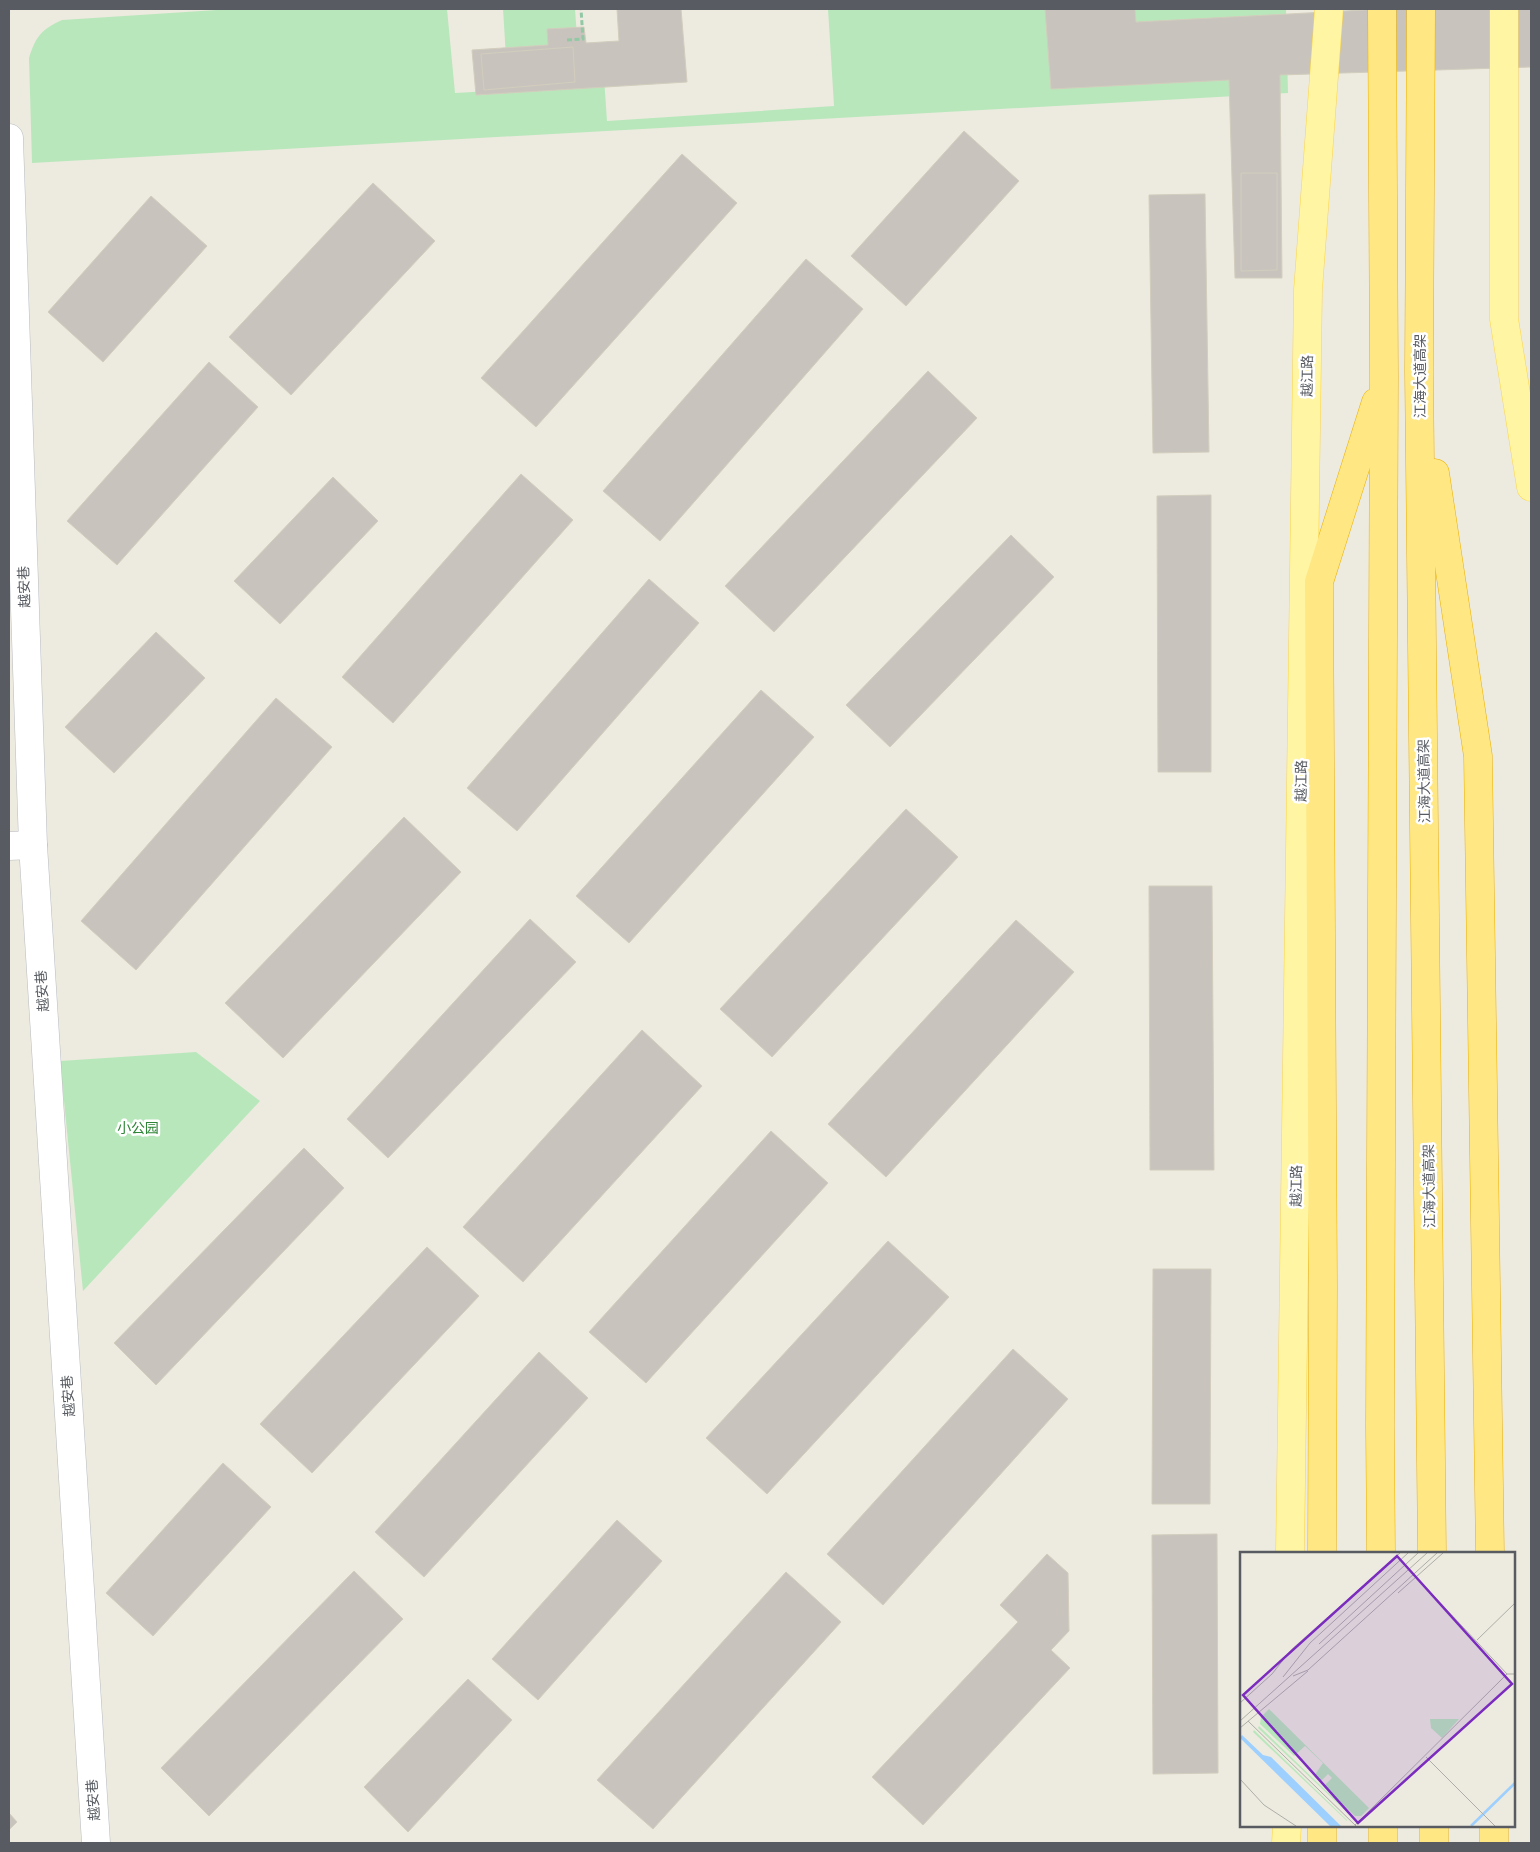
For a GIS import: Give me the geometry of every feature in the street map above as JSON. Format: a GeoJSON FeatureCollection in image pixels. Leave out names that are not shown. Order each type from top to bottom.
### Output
{"type":"FeatureCollection","features":[{"type":"Feature","properties":{"kind":"highway"},"geometry":{"type":"LineString","coordinates":[[1381,1552],[1384,376],[1382,9]]}},
{"type":"Feature","properties":{"kind":"highway","name":"江海大道高架"},"geometry":{"type":"LineString","coordinates":[[1421,9],[1419,372],[1432,1552]]}},
{"type":"Feature","properties":{"kind":"highway"},"geometry":{"type":"LineString","coordinates":[[1419,372],[1478,756],[1490,1552]]}},
{"type":"Feature","properties":{"kind":"highway"},"geometry":{"type":"LineString","coordinates":[[1322,1552],[1324,1286],[1319,582],[1384,376]]}},
{"type":"Feature","properties":{"kind":"highway"},"geometry":{"type":"LineString","coordinates":[[1322,1827],[1322,1843]]}},
{"type":"Feature","properties":{"kind":"highway"},"geometry":{"type":"LineString","coordinates":[[1383,1827],[1383,1843]]}},
{"type":"Feature","properties":{"kind":"highway"},"geometry":{"type":"LineString","coordinates":[[1434,1827],[1434,1843]]}},
{"type":"Feature","properties":{"kind":"highway"},"geometry":{"type":"LineString","coordinates":[[1494,1827],[1494,1843]]}},
{"type":"Feature","properties":{"kind":"main road","name":"越江路"},"geometry":{"type":"LineString","coordinates":[[1290,1552],[1308,300],[1329,9]]}},
{"type":"Feature","properties":{"kind":"main road"},"geometry":{"type":"LineString","coordinates":[[1504,9],[1504,320],[1531,487]]}},
{"type":"Feature","properties":{"kind":"main road"},"geometry":{"type":"LineString","coordinates":[[1286,1843],[1287,1827]]}},
{"type":"Feature","properties":{"kind":"street","name":"越安巷"},"geometry":{"type":"LineString","coordinates":[[9,138],[21,846],[96,1843]]}},
{"type":"Feature","properties":{"kind":"path"},"geometry":{"type":"LineString","coordinates":[[567,40],[582,39],[580,9]]}},
{"type":"Feature","properties":{"kind":"green space"},"geometry":{"type":"Polygon","coordinates":[[[232,9],[447,9],[455,93],[508,90],[503,9],[575,9],[578,50],[602,48],[607,121],[834,106],[828,9],[1286,9],[1288,93],[32,163],[29,58],[40,34],[49,27],[62,20],[232,9]]]}},
{"type":"Feature","properties":{"kind":"green space","name":"小公园"},"geometry":{"type":"Polygon","coordinates":[[[196,1052],[260,1101],[83,1291],[60,1061],[196,1052]]]}},
{"type":"Feature","properties":{"kind":"building"},"geometry":{"type":"Polygon","coordinates":[[[617,9],[681,9],[687,82],[476,95],[472,50],[548,45],[547,29],[584,27],[586,43],[619,41],[617,9]]]}},
{"type":"Feature","properties":{"kind":"building"},"geometry":{"type":"Polygon","coordinates":[[[1045,9],[1135,9],[1136,22],[1383,9],[1531,9],[1531,67],[1280,75],[1282,278],[1235,278],[1229,80],[1051,89],[1045,9]]]}},
{"type":"Feature","properties":{"kind":"building"},"geometry":{"type":"Polygon","coordinates":[[[573,47],[575,82],[484,90],[481,54],[573,47]]]}},
{"type":"Feature","properties":{"kind":"building"},"geometry":{"type":"Polygon","coordinates":[[[964,131],[1019,181],[906,306],[851,256],[964,131]]]}},
{"type":"Feature","properties":{"kind":"building"},"geometry":{"type":"Polygon","coordinates":[[[682,154],[737,203],[536,427],[481,378],[682,154]]]}},
{"type":"Feature","properties":{"kind":"building"},"geometry":{"type":"Polygon","coordinates":[[[1241,173],[1277,173],[1277,270],[1241,271],[1241,173]]]}},
{"type":"Feature","properties":{"kind":"building"},"geometry":{"type":"Polygon","coordinates":[[[373,183],[435,241],[291,395],[229,337],[373,183]]]}},
{"type":"Feature","properties":{"kind":"building"},"geometry":{"type":"Polygon","coordinates":[[[1205,194],[1209,452],[1153,453],[1149,195],[1205,194]]]}},
{"type":"Feature","properties":{"kind":"building"},"geometry":{"type":"Polygon","coordinates":[[[151,196],[207,246],[103,362],[48,312],[151,196]]]}},
{"type":"Feature","properties":{"kind":"building"},"geometry":{"type":"Polygon","coordinates":[[[806,259],[863,309],[660,541],[603,491],[806,259]]]}},
{"type":"Feature","properties":{"kind":"building"},"geometry":{"type":"Polygon","coordinates":[[[209,362],[258,407],[117,565],[67,521],[209,362]]]}},
{"type":"Feature","properties":{"kind":"building"},"geometry":{"type":"Polygon","coordinates":[[[928,371],[977,418],[774,632],[725,586],[928,371]]]}},
{"type":"Feature","properties":{"kind":"building"},"geometry":{"type":"Polygon","coordinates":[[[521,474],[573,520],[393,723],[342,677],[521,474]]]}},
{"type":"Feature","properties":{"kind":"building"},"geometry":{"type":"Polygon","coordinates":[[[333,477],[378,521],[280,624],[234,581],[333,477]]]}},
{"type":"Feature","properties":{"kind":"building"},"geometry":{"type":"Polygon","coordinates":[[[1211,495],[1211,772],[1158,772],[1157,496],[1211,495]]]}},
{"type":"Feature","properties":{"kind":"building"},"geometry":{"type":"Polygon","coordinates":[[[1011,535],[1054,577],[890,747],[846,705],[1011,535]]]}},
{"type":"Feature","properties":{"kind":"building"},"geometry":{"type":"Polygon","coordinates":[[[649,579],[699,623],[517,831],[467,788],[649,579]]]}},
{"type":"Feature","properties":{"kind":"building"},"geometry":{"type":"Polygon","coordinates":[[[156,632],[205,678],[114,773],[65,727],[156,632]]]}},
{"type":"Feature","properties":{"kind":"building"},"geometry":{"type":"Polygon","coordinates":[[[761,690],[814,737],[629,943],[576,896],[761,690]]]}},
{"type":"Feature","properties":{"kind":"building"},"geometry":{"type":"Polygon","coordinates":[[[276,698],[332,747],[136,970],[81,921],[276,698]]]}},
{"type":"Feature","properties":{"kind":"building"},"geometry":{"type":"Polygon","coordinates":[[[906,809],[958,857],[772,1057],[720,1009],[906,809]]]}},
{"type":"Feature","properties":{"kind":"building"},"geometry":{"type":"Polygon","coordinates":[[[404,817],[461,872],[283,1058],[225,1003],[404,817]]]}},
{"type":"Feature","properties":{"kind":"building"},"geometry":{"type":"Polygon","coordinates":[[[1149,886],[1212,886],[1214,1170],[1150,1170],[1149,886]]]}},
{"type":"Feature","properties":{"kind":"building"},"geometry":{"type":"Polygon","coordinates":[[[530,919],[576,962],[388,1158],[347,1119],[530,919]]]}},
{"type":"Feature","properties":{"kind":"building"},"geometry":{"type":"Polygon","coordinates":[[[1016,920],[1074,972],[886,1177],[828,1124],[1016,920]]]}},
{"type":"Feature","properties":{"kind":"building"},"geometry":{"type":"Polygon","coordinates":[[[642,1030],[702,1086],[523,1282],[463,1227],[642,1030]]]}},
{"type":"Feature","properties":{"kind":"building"},"geometry":{"type":"Polygon","coordinates":[[[771,1131],[828,1183],[646,1383],[589,1332],[771,1131]]]}},
{"type":"Feature","properties":{"kind":"building"},"geometry":{"type":"Polygon","coordinates":[[[304,1148],[344,1188],[156,1385],[114,1343],[304,1148]]]}},
{"type":"Feature","properties":{"kind":"building"},"geometry":{"type":"Polygon","coordinates":[[[888,1241],[949,1297],[767,1494],[706,1438],[888,1241]]]}},
{"type":"Feature","properties":{"kind":"building"},"geometry":{"type":"Polygon","coordinates":[[[427,1247],[479,1296],[312,1473],[260,1424],[427,1247]]]}},
{"type":"Feature","properties":{"kind":"building"},"geometry":{"type":"Polygon","coordinates":[[[1153,1269],[1211,1269],[1210,1504],[1152,1504],[1153,1269]]]}},
{"type":"Feature","properties":{"kind":"building"},"geometry":{"type":"Polygon","coordinates":[[[1013,1349],[1068,1399],[883,1605],[827,1554],[1013,1349]]]}},
{"type":"Feature","properties":{"kind":"building"},"geometry":{"type":"Polygon","coordinates":[[[539,1352],[588,1398],[424,1577],[375,1532],[539,1352]]]}},
{"type":"Feature","properties":{"kind":"building"},"geometry":{"type":"Polygon","coordinates":[[[223,1463],[271,1507],[153,1636],[106,1593],[223,1463]]]}},
{"type":"Feature","properties":{"kind":"building"},"geometry":{"type":"Polygon","coordinates":[[[617,1520],[662,1561],[538,1700],[492,1659],[617,1520]]]}},
{"type":"Feature","properties":{"kind":"building"},"geometry":{"type":"Polygon","coordinates":[[[1217,1534],[1218,1773],[1153,1774],[1152,1535],[1217,1534]]]}},
{"type":"Feature","properties":{"kind":"building"},"geometry":{"type":"Polygon","coordinates":[[[1047,1554],[1068,1573],[1069,1631],[1051,1650],[1070,1668],[923,1825],[872,1777],[1018,1622],[1000,1605],[1047,1554]]]}},
{"type":"Feature","properties":{"kind":"building"},"geometry":{"type":"Polygon","coordinates":[[[354,1571],[403,1619],[209,1816],[161,1768],[354,1571]]]}},
{"type":"Feature","properties":{"kind":"building"},"geometry":{"type":"Polygon","coordinates":[[[786,1572],[841,1622],[653,1829],[597,1780],[786,1572]]]}},
{"type":"Feature","properties":{"kind":"building"},"geometry":{"type":"Polygon","coordinates":[[[468,1679],[512,1720],[408,1832],[364,1787],[468,1679]]]}},
{"type":"Feature","properties":{"kind":"building"},"geometry":{"type":"Polygon","coordinates":[[[9,1813],[17,1822],[9,1830],[9,1813]]]}}]}
